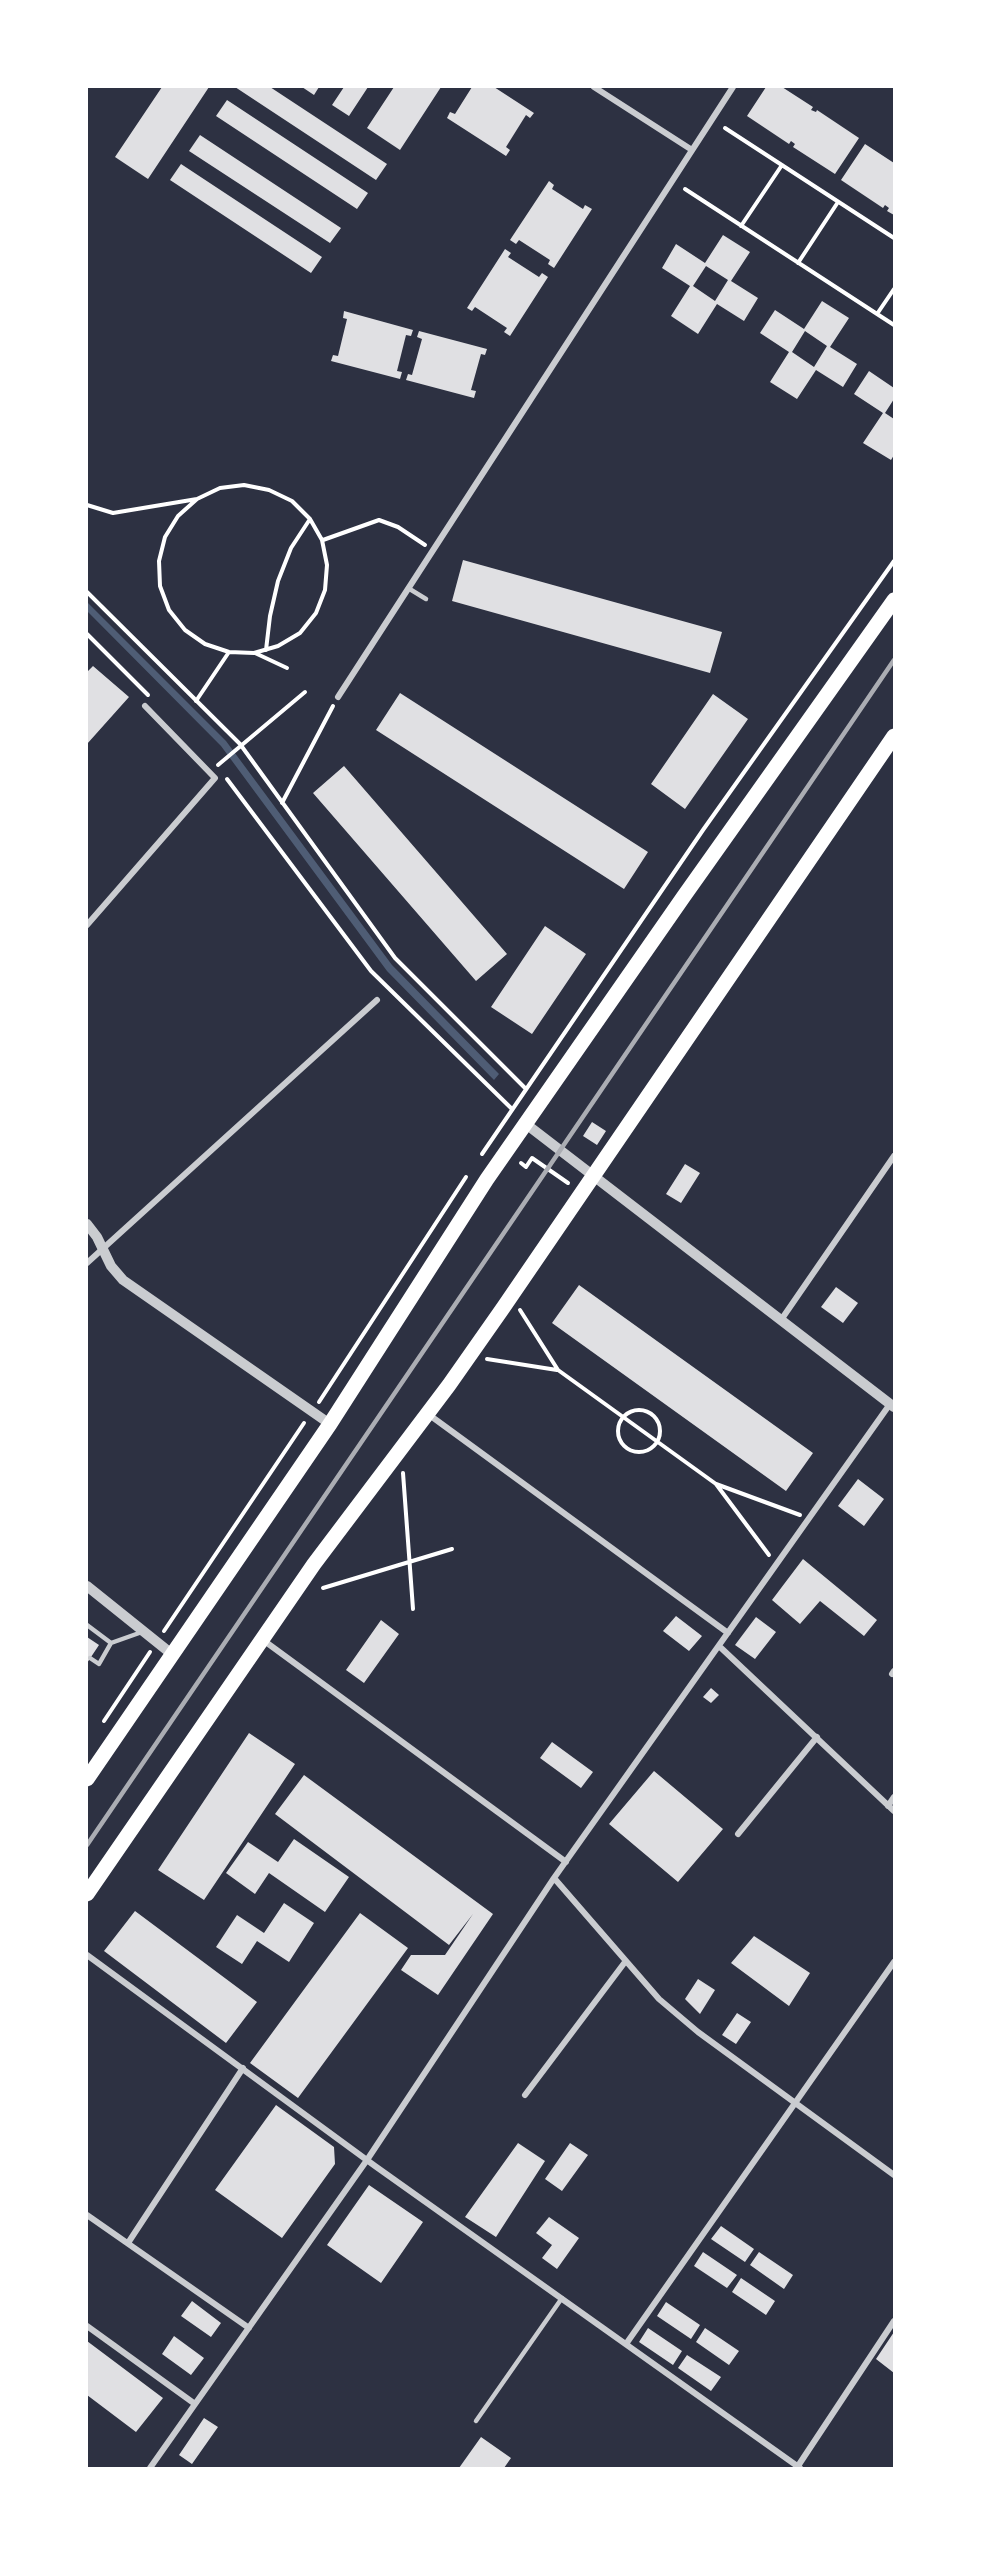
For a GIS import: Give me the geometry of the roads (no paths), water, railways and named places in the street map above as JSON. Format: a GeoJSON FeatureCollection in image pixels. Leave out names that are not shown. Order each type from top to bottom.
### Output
{"type":"FeatureCollection","features":[{"type":"Feature","properties":{"kind":"main road"},"geometry":{"type":"LineString","coordinates":[[87,1779],[330,1424],[526,1124],[894,600]]}},
{"type":"Feature","properties":{"kind":"main road"},"geometry":{"type":"LineString","coordinates":[[87,1894],[314,1564],[428,1413],[594,1176],[894,736]]}},
{"type":"Feature","properties":{"kind":"street"},"geometry":{"type":"LineString","coordinates":[[594,87],[692,150]]}},
{"type":"Feature","properties":{"kind":"street"},"geometry":{"type":"LineString","coordinates":[[338,697],[733,87]]}},
{"type":"Feature","properties":{"kind":"street"},"geometry":{"type":"LineString","coordinates":[[87,926],[215,778],[145,706]]}},
{"type":"Feature","properties":{"kind":"street"},"geometry":{"type":"LineString","coordinates":[[87,1263],[377,1000]]}},
{"type":"Feature","properties":{"kind":"street"},"geometry":{"type":"LineString","coordinates":[[150,2468],[367,2160],[554,1878],[892,1405],[526,1124]]}},
{"type":"Feature","properties":{"kind":"street"},"geometry":{"type":"LineString","coordinates":[[781,1320],[894,1156]]}},
{"type":"Feature","properties":{"kind":"street"},"geometry":{"type":"LineString","coordinates":[[87,1224],[111,1266],[140,1293],[330,1424]]}},
{"type":"Feature","properties":{"kind":"street"},"geometry":{"type":"LineString","coordinates":[[428,1413],[728,1633]]}},
{"type":"Feature","properties":{"kind":"street"},"geometry":{"type":"LineString","coordinates":[[87,1586],[173,1655]]}},
{"type":"Feature","properties":{"kind":"street"},"geometry":{"type":"LineString","coordinates":[[262,1639],[566,1862]]}},
{"type":"Feature","properties":{"kind":"street"},"geometry":{"type":"LineString","coordinates":[[719,1646],[894,1811]]}},
{"type":"Feature","properties":{"kind":"street"},"geometry":{"type":"LineString","coordinates":[[738,1834],[817,1737]]}},
{"type":"Feature","properties":{"kind":"street"},"geometry":{"type":"LineString","coordinates":[[888,1806],[894,1797]]}},
{"type":"Feature","properties":{"kind":"street"},"geometry":{"type":"LineString","coordinates":[[554,1878],[659,1999],[698,2032],[894,2175]]}},
{"type":"Feature","properties":{"kind":"street"},"geometry":{"type":"LineString","coordinates":[[87,1955],[367,2160],[799,2467],[894,2321]]}},
{"type":"Feature","properties":{"kind":"street"},"geometry":{"type":"LineString","coordinates":[[525,2095],[626,1962]]}},
{"type":"Feature","properties":{"kind":"street"},"geometry":{"type":"LineString","coordinates":[[626,2344],[796,2105],[894,1962]]}},
{"type":"Feature","properties":{"kind":"street"},"geometry":{"type":"LineString","coordinates":[[128,2243],[243,2068]]}},
{"type":"Feature","properties":{"kind":"street"},"geometry":{"type":"LineString","coordinates":[[87,2215],[249,2328]]}},
{"type":"Feature","properties":{"kind":"street"},"geometry":{"type":"LineString","coordinates":[[87,2325],[195,2404]]}},
{"type":"Feature","properties":{"kind":"lane"},"geometry":{"type":"LineString","coordinates":[[408,588],[426,599]]}},
{"type":"Feature","properties":{"kind":"lane"},"geometry":{"type":"LineString","coordinates":[[87,1625],[111,1643]]}},
{"type":"Feature","properties":{"kind":"lane"},"geometry":{"type":"LineString","coordinates":[[90,1658],[99,1664],[111,1643],[145,1632]]}},
{"type":"Feature","properties":{"kind":"lane"},"geometry":{"type":"LineString","coordinates":[[476,2421],[562,2298]]}},
{"type":"Feature","properties":{"kind":"water"},"geometry":{"type":"Polygon","coordinates":[[[87,602],[226,741],[392,965],[499,1074],[494,1080],[387,971],[221,746],[87,611],[87,602]]]}},
{"type":"Feature","properties":{"kind":"railway"},"geometry":{"type":"LineString","coordinates":[[87,1845],[894,660]]}}]}
